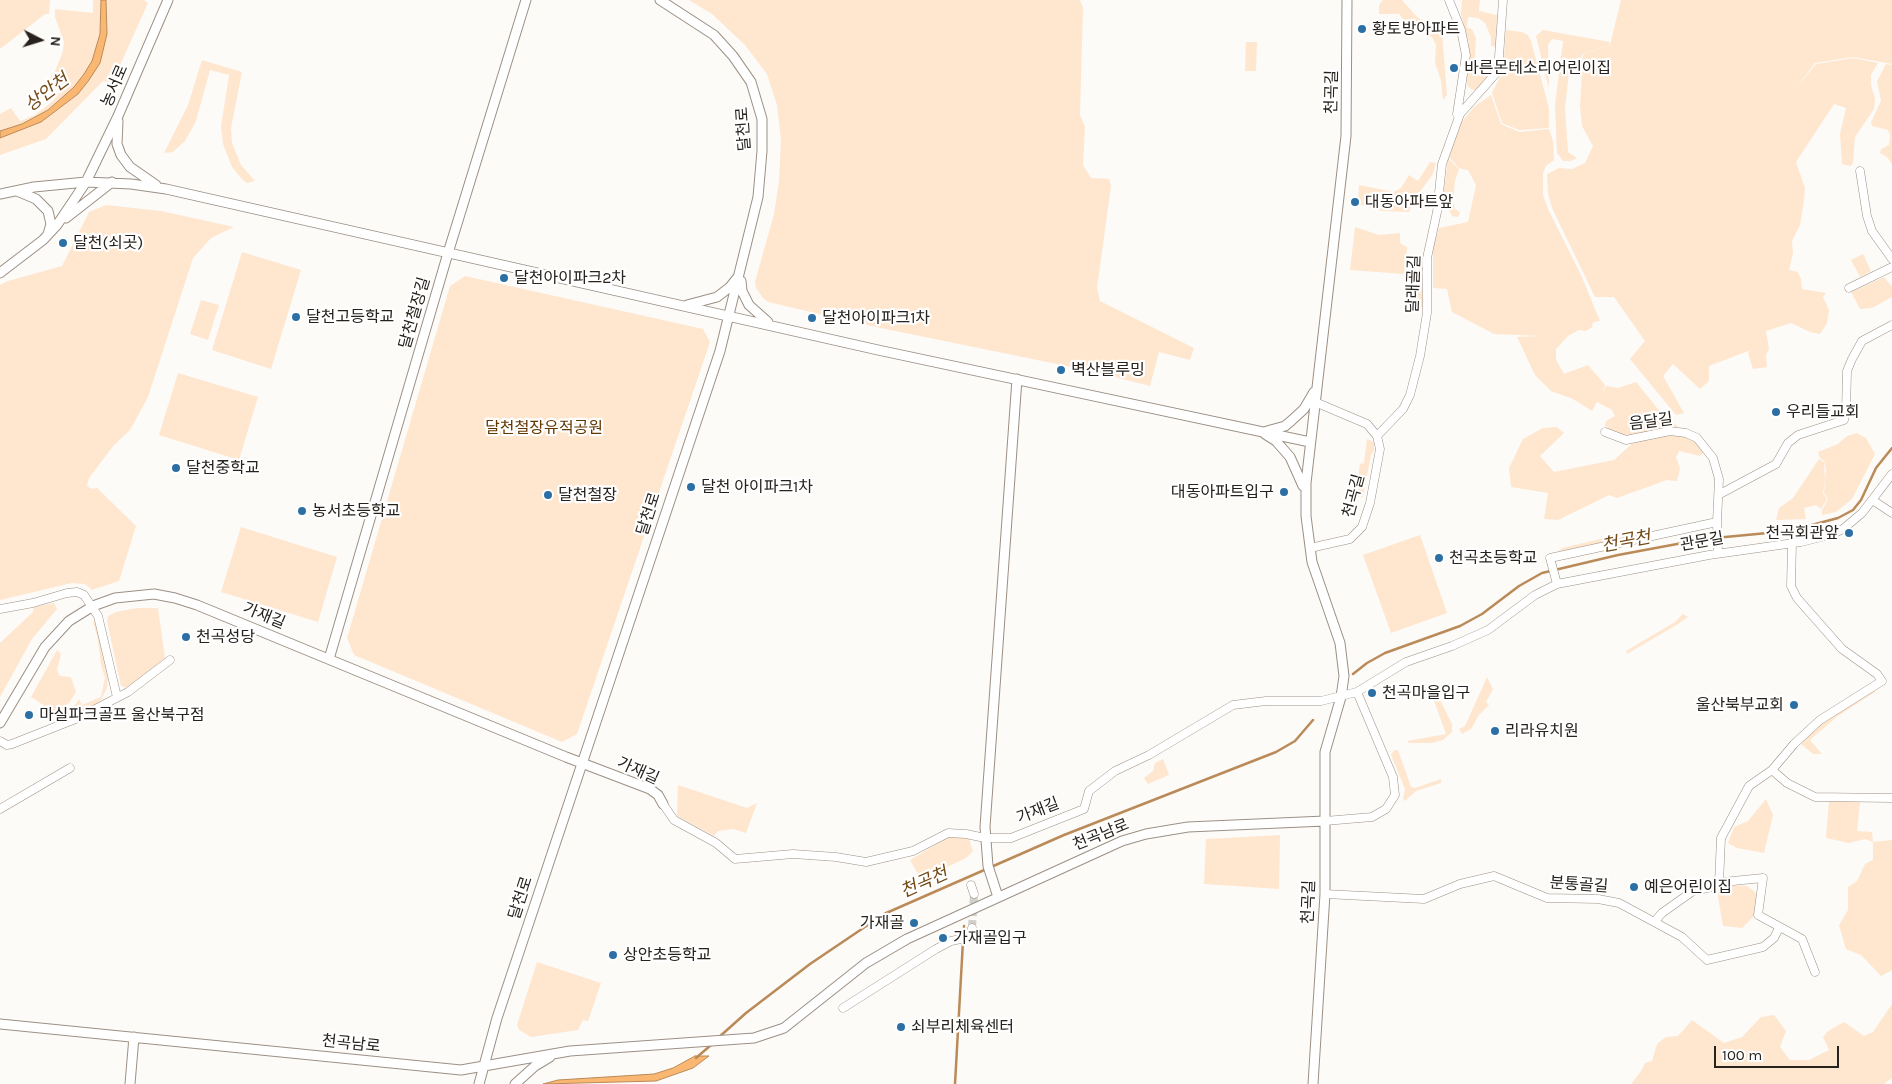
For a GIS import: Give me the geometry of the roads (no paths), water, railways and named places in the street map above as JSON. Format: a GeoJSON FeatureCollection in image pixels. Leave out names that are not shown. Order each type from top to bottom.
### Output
{"type":"FeatureCollection","features":[{"type":"Feature","properties":{"kind":"street","name":"농서로"},"geometry":{"type":"LineString","coordinates":[[0,274],[28,254],[47,236],[57,225],[86,182],[118,116],[168,0]]}},
{"type":"Feature","properties":{"kind":"street"},"geometry":{"type":"LineString","coordinates":[[448,253],[526,0]]}},
{"type":"Feature","properties":{"kind":"street","name":"달천로"},"geometry":{"type":"LineString","coordinates":[[478,1084],[497,1018],[730,316],[754,214],[760,174],[762,126],[756,94],[744,69],[714,34],[660,0]]}},
{"type":"Feature","properties":{"kind":"street","name":"천곡길"},"geometry":{"type":"LineString","coordinates":[[1306,498],[1310,442],[1346,136],[1347,0]]}},
{"type":"Feature","properties":{"kind":"street","name":"달래골길"},"geometry":{"type":"LineString","coordinates":[[1377,436],[1407,402],[1420,356],[1427,313],[1427,258],[1437,212],[1442,164],[1456,122],[1465,77],[1466,55],[1461,30],[1449,0]]}},
{"type":"Feature","properties":{"kind":"street","name":"달래골길"},"geometry":{"type":"LineString","coordinates":[[1456,122],[1464,108],[1492,80],[1498,71],[1503,0]]}},
{"type":"Feature","properties":{"kind":"street"},"geometry":{"type":"LineString","coordinates":[[118,116],[117,144],[125,162],[146,179],[166,189]]}},
{"type":"Feature","properties":{"kind":"street"},"geometry":{"type":"LineString","coordinates":[[1860,171],[1867,216],[1872,231],[1892,259]]}},
{"type":"Feature","properties":{"kind":"street"},"geometry":{"type":"LineString","coordinates":[[0,194],[14,190],[86,182],[112,182],[166,189],[778,327],[1310,442]]}},
{"type":"Feature","properties":{"kind":"street"},"geometry":{"type":"LineString","coordinates":[[57,225],[112,182]]}},
{"type":"Feature","properties":{"kind":"street"},"geometry":{"type":"LineString","coordinates":[[14,190],[36,198],[48,211],[51,224],[47,236]]}},
{"type":"Feature","properties":{"kind":"street","name":"달천철장길"},"geometry":{"type":"LineString","coordinates":[[329,658],[448,253]]}},
{"type":"Feature","properties":{"kind":"street"},"geometry":{"type":"LineString","coordinates":[[1849,288],[1892,267]]}},
{"type":"Feature","properties":{"kind":"street"},"geometry":{"type":"LineString","coordinates":[[679,304],[696,304],[717,297],[730,287],[740,273]]}},
{"type":"Feature","properties":{"kind":"street"},"geometry":{"type":"LineString","coordinates":[[740,273],[742,291],[749,305],[758,315],[778,327]]}},
{"type":"Feature","properties":{"kind":"street"},"geometry":{"type":"LineString","coordinates":[[1720,494],[1776,464],[1788,443],[1798,435],[1844,420],[1848,371],[1852,359],[1862,341],[1892,325]]}},
{"type":"Feature","properties":{"kind":"street"},"geometry":{"type":"LineString","coordinates":[[998,897],[985,852],[985,838],[1017,379]]}},
{"type":"Feature","properties":{"kind":"street"},"geometry":{"type":"LineString","coordinates":[[1260,431],[1277,429],[1292,421],[1309,402],[1317,384]]}},
{"type":"Feature","properties":{"kind":"street"},"geometry":{"type":"LineString","coordinates":[[1315,402],[1361,420],[1377,436]]}},
{"type":"Feature","properties":{"kind":"street"},"geometry":{"type":"LineString","coordinates":[[1260,431],[1276,442],[1290,457],[1300,475],[1306,498],[1310,548]]}},
{"type":"Feature","properties":{"kind":"street","name":"음달길"},"geometry":{"type":"LineString","coordinates":[[1605,432],[1626,440],[1670,431],[1692,435],[1714,458],[1720,479],[1717,525],[1718,550]]}},
{"type":"Feature","properties":{"kind":"street","name":"천곡길"},"geometry":{"type":"LineString","coordinates":[[1314,1084],[1325,894],[1324,752],[1341,697],[1344,676],[1340,643],[1314,574],[1310,548],[1345,541],[1357,534],[1362,527],[1367,518],[1377,468],[1380,449],[1377,436]]}},
{"type":"Feature","properties":{"kind":"street","name":"관문길"},"geometry":{"type":"LineString","coordinates":[[1341,697],[1357,692],[1406,662],[1452,646],[1488,630],[1535,595],[1557,582],[1718,550],[1792,543],[1826,536],[1843,530],[1874,501],[1892,474]]}},
{"type":"Feature","properties":{"kind":"street"},"geometry":{"type":"LineString","coordinates":[[1874,501],[1892,513]]}},
{"type":"Feature","properties":{"kind":"street"},"geometry":{"type":"LineString","coordinates":[[1557,582],[1550,558],[1717,525]]}},
{"type":"Feature","properties":{"kind":"street"},"geometry":{"type":"LineString","coordinates":[[1719,883],[1721,838],[1749,786],[1772,770],[1794,744],[1820,720],[1882,681],[1877,674],[1842,648],[1793,592],[1791,580],[1792,543]]}},
{"type":"Feature","properties":{"kind":"street"},"geometry":{"type":"LineString","coordinates":[[0,609],[76,592],[84,595],[93,606],[103,631],[117,697]]}},
{"type":"Feature","properties":{"kind":"street","name":"가재길"},"geometry":{"type":"LineString","coordinates":[[0,723],[53,637],[69,621],[93,606],[133,595],[154,594],[175,598],[329,658],[581,763],[650,789],[658,795],[674,820],[716,843],[735,859],[801,855],[866,862],[913,850],[948,833],[985,838],[1011,838],[1082,810],[1086,807],[1089,791],[1115,771],[1149,756],[1233,706],[1266,701],[1321,702],[1341,697]]}},
{"type":"Feature","properties":{"kind":"street"},"geometry":{"type":"LineString","coordinates":[[0,741],[10,745],[78,718],[140,685],[170,660]]}},
{"type":"Feature","properties":{"kind":"street","name":"천곡남로"},"geometry":{"type":"LineString","coordinates":[[0,1024],[461,1070],[559,1053],[764,1036],[784,1028],[881,953],[916,934],[1104,849],[1146,834],[1188,827],[1372,817],[1386,809],[1395,795],[1393,777],[1357,692]]}},
{"type":"Feature","properties":{"kind":"street"},"geometry":{"type":"LineString","coordinates":[[0,809],[70,768]]}},
{"type":"Feature","properties":{"kind":"street"},"geometry":{"type":"LineString","coordinates":[[1772,770],[1787,782],[1815,797],[1892,798]]}},
{"type":"Feature","properties":{"kind":"street","name":"분통골길"},"geometry":{"type":"LineString","coordinates":[[1325,894],[1424,899],[1460,884],[1494,876],[1547,898],[1598,899],[1619,902],[1687,941],[1707,960],[1763,947],[1774,938],[1779,928]]}},
{"type":"Feature","properties":{"kind":"street"},"geometry":{"type":"LineString","coordinates":[[1655,921],[1662,913],[1693,891],[1712,888],[1719,883],[1763,878],[1758,915],[1802,939],[1815,972]]}},
{"type":"Feature","properties":{"kind":"street"},"geometry":{"type":"LineString","coordinates":[[972,885],[974,894]]}},
{"type":"Feature","properties":{"kind":"street"},"geometry":{"type":"LineString","coordinates":[[843,1008],[936,949],[952,941],[970,937],[972,928]]}},
{"type":"Feature","properties":{"kind":"street"},"geometry":{"type":"LineString","coordinates":[[130,1084],[134,1038]]}},
{"type":"Feature","properties":{"kind":"street"},"geometry":{"type":"LineString","coordinates":[[515,1084],[535,1066],[559,1053]]}},
{"type":"Feature","properties":{"kind":"waterway","name":"천곡천"},"geometry":{"type":"LineString","coordinates":[[1353,674],[1367,663],[1385,653],[1460,626],[1482,614],[1519,586],[1542,573],[1618,555],[1704,539],[1789,531],[1838,518],[1853,510],[1861,500],[1876,468],[1892,448]]}},
{"type":"Feature","properties":{"kind":"waterway","name":"천곡천"},"geometry":{"type":"LineString","coordinates":[[718,1038],[746,1013],[810,964],[884,914],[1064,835],[1276,752],[1295,741],[1313,720]]}},
{"type":"Feature","properties":{"kind":"waterway"},"geometry":{"type":"LineString","coordinates":[[964,926],[964,933]]}},
{"type":"Feature","properties":{"kind":"waterway"},"geometry":{"type":"LineString","coordinates":[[955,1084],[963,941]]}},
{"type":"Feature","properties":{"kind":"waterway","name":"천곡천"},"geometry":{"type":"LineString","coordinates":[[696,1058],[711,1045]]}},
{"type":"Feature","properties":{"kind":"tunnel"},"geometry":{"type":"LineString","coordinates":[[972,928],[974,894]]}},
{"type":"Feature","properties":{"kind":"place","name":"황토방아파트"},"geometry":{"type":"Point","coordinates":[1362,29]}},
{"type":"Feature","properties":{"kind":"place","name":"바른몬테소리어린이집"},"geometry":{"type":"Point","coordinates":[1454,68]}},
{"type":"Feature","properties":{"kind":"place","name":"대동아파트앞"},"geometry":{"type":"Point","coordinates":[1355,202]}},
{"type":"Feature","properties":{"kind":"place","name":"달천(쇠곳)"},"geometry":{"type":"Point","coordinates":[63,243]}},
{"type":"Feature","properties":{"kind":"place","name":"달천아이파크2차"},"geometry":{"type":"Point","coordinates":[504,278]}},
{"type":"Feature","properties":{"kind":"place","name":"달천고등학교"},"geometry":{"type":"Point","coordinates":[296,317]}},
{"type":"Feature","properties":{"kind":"place","name":"달천아이파크1차"},"geometry":{"type":"Point","coordinates":[812,318]}},
{"type":"Feature","properties":{"kind":"place","name":"벽산블루밍"},"geometry":{"type":"Point","coordinates":[1061,370]}},
{"type":"Feature","properties":{"kind":"place","name":"우리들교회"},"geometry":{"type":"Point","coordinates":[1776,412]}},
{"type":"Feature","properties":{"kind":"place","name":"달천중학교"},"geometry":{"type":"Point","coordinates":[176,468]}},
{"type":"Feature","properties":{"kind":"place","name":"달천 아이파크1차"},"geometry":{"type":"Point","coordinates":[691,487]}},
{"type":"Feature","properties":{"kind":"place","name":"대동아파트입구"},"geometry":{"type":"Point","coordinates":[1284,492]}},
{"type":"Feature","properties":{"kind":"place","name":"달천철장"},"geometry":{"type":"Point","coordinates":[548,495]}},
{"type":"Feature","properties":{"kind":"place","name":"농서초등학교"},"geometry":{"type":"Point","coordinates":[302,511]}},
{"type":"Feature","properties":{"kind":"place","name":"천곡회관앞"},"geometry":{"type":"Point","coordinates":[1849,533]}},
{"type":"Feature","properties":{"kind":"place","name":"천곡초등학교"},"geometry":{"type":"Point","coordinates":[1439,558]}},
{"type":"Feature","properties":{"kind":"place","name":"천곡성당"},"geometry":{"type":"Point","coordinates":[186,637]}},
{"type":"Feature","properties":{"kind":"place","name":"천곡마을입구"},"geometry":{"type":"Point","coordinates":[1372,693]}},
{"type":"Feature","properties":{"kind":"place","name":"울산북부교회"},"geometry":{"type":"Point","coordinates":[1794,705]}},
{"type":"Feature","properties":{"kind":"place","name":"마실파크골프 울산북구점"},"geometry":{"type":"Point","coordinates":[29,715]}},
{"type":"Feature","properties":{"kind":"place","name":"리라유치원"},"geometry":{"type":"Point","coordinates":[1495,731]}},
{"type":"Feature","properties":{"kind":"place","name":"예은어린이집"},"geometry":{"type":"Point","coordinates":[1634,887]}},
{"type":"Feature","properties":{"kind":"place","name":"가재골"},"geometry":{"type":"Point","coordinates":[914,923]}},
{"type":"Feature","properties":{"kind":"place","name":"가재골입구"},"geometry":{"type":"Point","coordinates":[943,938]}},
{"type":"Feature","properties":{"kind":"place","name":"상안초등학교"},"geometry":{"type":"Point","coordinates":[613,955]}},
{"type":"Feature","properties":{"kind":"place","name":"쇠부리체육센터"},"geometry":{"type":"Point","coordinates":[901,1027]}},
{"type":"Feature","properties":{"kind":"water label","name":"상안천"},"geometry":{"type":"Point","coordinates":[47,93]}},
{"type":"Feature","properties":{"kind":"park label","name":"달천철장유적공원"},"geometry":{"type":"Point","coordinates":[544,428]}}]}
